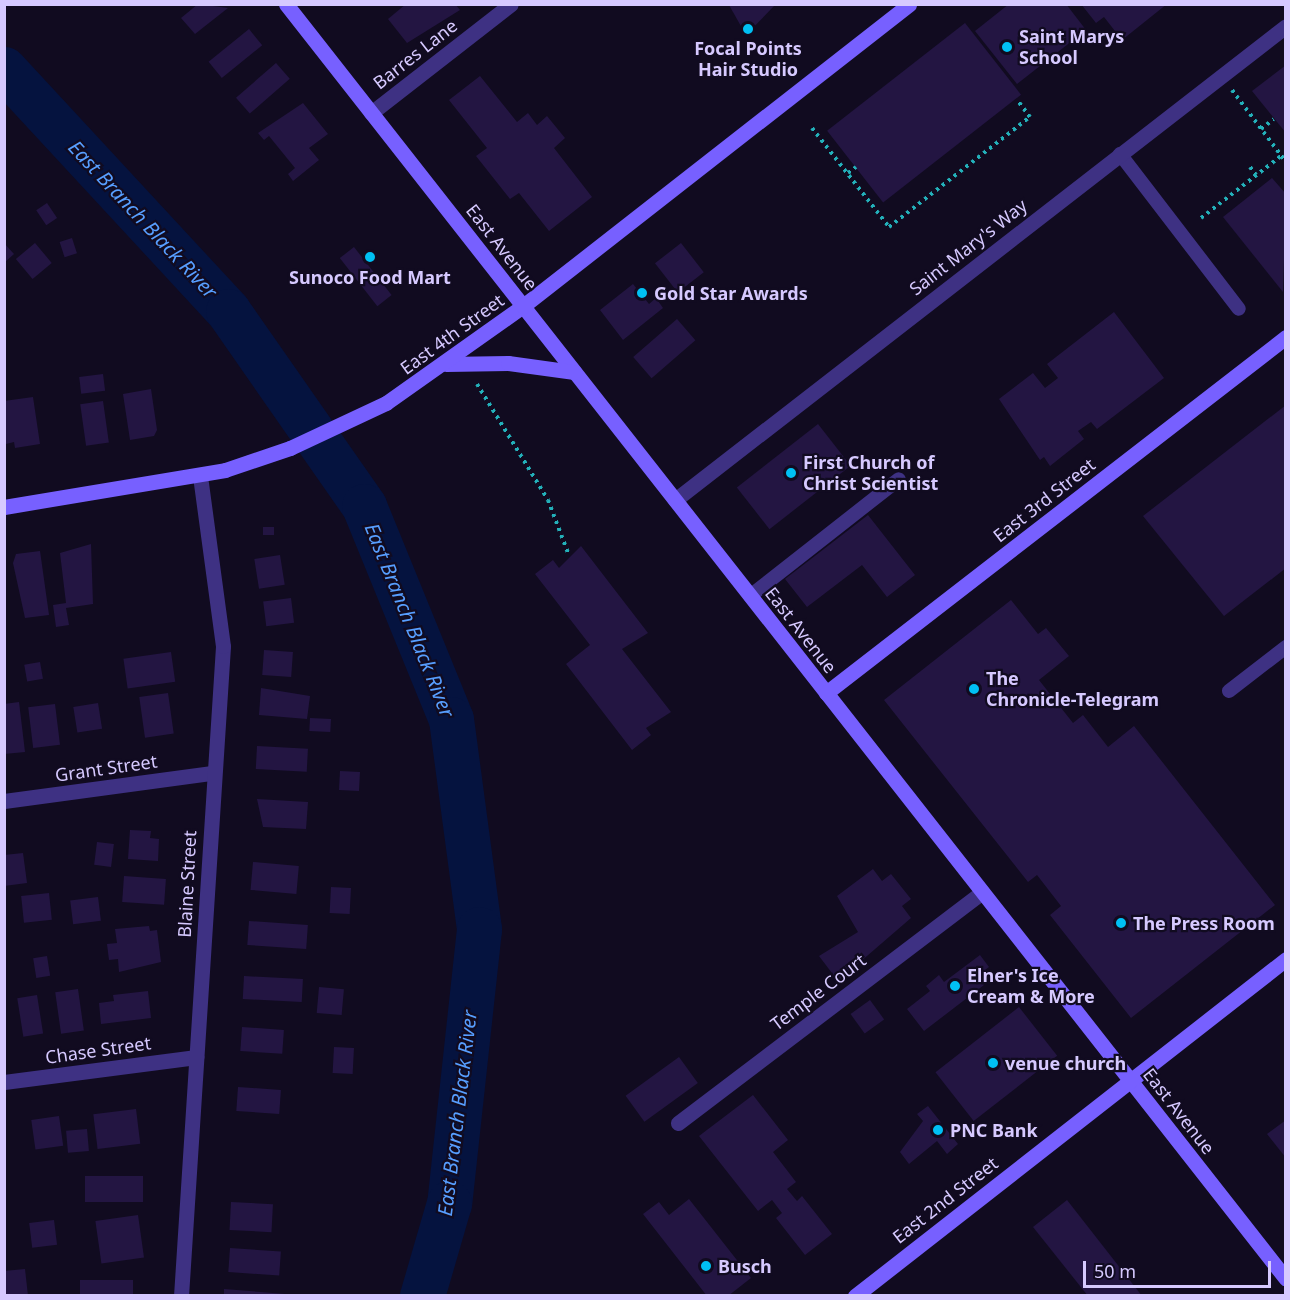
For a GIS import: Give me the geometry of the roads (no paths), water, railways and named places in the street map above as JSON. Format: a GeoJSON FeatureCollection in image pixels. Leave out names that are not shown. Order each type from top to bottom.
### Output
{"type":"FeatureCollection","features":[{"type":"Feature","properties":{"kind":"street","name":"East Avenue"},"geometry":{"type":"LineString","coordinates":[[286,4],[1286,1279]]}},
{"type":"Feature","properties":{"kind":"street","name":"Barres Lane"},"geometry":{"type":"LineString","coordinates":[[371,113],[511,4]]}},
{"type":"Feature","properties":{"kind":"street","name":"East 4th Street"},"geometry":{"type":"LineString","coordinates":[[4,507],[225,470],[351,421],[442,367],[909,4]]}},
{"type":"Feature","properties":{"kind":"street","name":"Saint Mary's Way"},"geometry":{"type":"LineString","coordinates":[[675,500],[1286,26]]}},
{"type":"Feature","properties":{"kind":"street","name":"East 3rd Street"},"geometry":{"type":"LineString","coordinates":[[826,693],[1286,337]]}},
{"type":"Feature","properties":{"kind":"street"},"geometry":{"type":"LineString","coordinates":[[442,367],[508,363],[574,372]]}},
{"type":"Feature","properties":{"kind":"street","name":"Blaine Street"},"geometry":{"type":"LineString","coordinates":[[181,1296],[222,625],[200,476]]}},
{"type":"Feature","properties":{"kind":"street","name":"Grant Street"},"geometry":{"type":"LineString","coordinates":[[4,801],[212,773]]}},
{"type":"Feature","properties":{"kind":"street","name":"Temple Court"},"geometry":{"type":"LineString","coordinates":[[678,1123],[982,892]]}},
{"type":"Feature","properties":{"kind":"street","name":"East 2nd Street"},"geometry":{"type":"LineString","coordinates":[[855,1296],[1286,959]]}},
{"type":"Feature","properties":{"kind":"street","name":"Chase Street"},"geometry":{"type":"LineString","coordinates":[[4,1082],[196,1057]]}},
{"type":"Feature","properties":{"kind":"lane"},"geometry":{"type":"LineString","coordinates":[[1120,154],[1239,309]]}},
{"type":"Feature","properties":{"kind":"lane"},"geometry":{"type":"LineString","coordinates":[[750,596],[899,479]]}},
{"type":"Feature","properties":{"kind":"lane"},"geometry":{"type":"LineString","coordinates":[[1229,691],[1286,647]]}},
{"type":"Feature","properties":{"kind":"waterway","name":"East Branch Black River"},"geometry":{"type":"LineString","coordinates":[[4,69],[228,311],[364,506],[451,719],[479,929],[449,1203],[422,1296]]}},
{"type":"Feature","properties":{"kind":"place","name":"Focal Points Hair Studio"},"geometry":{"type":"Point","coordinates":[748,29]}},
{"type":"Feature","properties":{"kind":"place","name":"Saint Marys School"},"geometry":{"type":"Point","coordinates":[1007,47]}},
{"type":"Feature","properties":{"kind":"place","name":"Sunoco Food Mart"},"geometry":{"type":"Point","coordinates":[370,257]}},
{"type":"Feature","properties":{"kind":"place","name":"Gold Star Awards"},"geometry":{"type":"Point","coordinates":[642,293]}},
{"type":"Feature","properties":{"kind":"place","name":"First Church of Christ Scientist"},"geometry":{"type":"Point","coordinates":[791,473]}},
{"type":"Feature","properties":{"kind":"place","name":"The Chronicle-Telegram"},"geometry":{"type":"Point","coordinates":[974,689]}},
{"type":"Feature","properties":{"kind":"place","name":"The Press Room"},"geometry":{"type":"Point","coordinates":[1121,923]}},
{"type":"Feature","properties":{"kind":"place","name":"Elner's Ice Cream & More"},"geometry":{"type":"Point","coordinates":[955,986]}},
{"type":"Feature","properties":{"kind":"place","name":"venue church"},"geometry":{"type":"Point","coordinates":[993,1063]}},
{"type":"Feature","properties":{"kind":"place","name":"PNC Bank"},"geometry":{"type":"Point","coordinates":[938,1130]}},
{"type":"Feature","properties":{"kind":"place","name":"Busch"},"geometry":{"type":"Point","coordinates":[706,1266]}}]}
